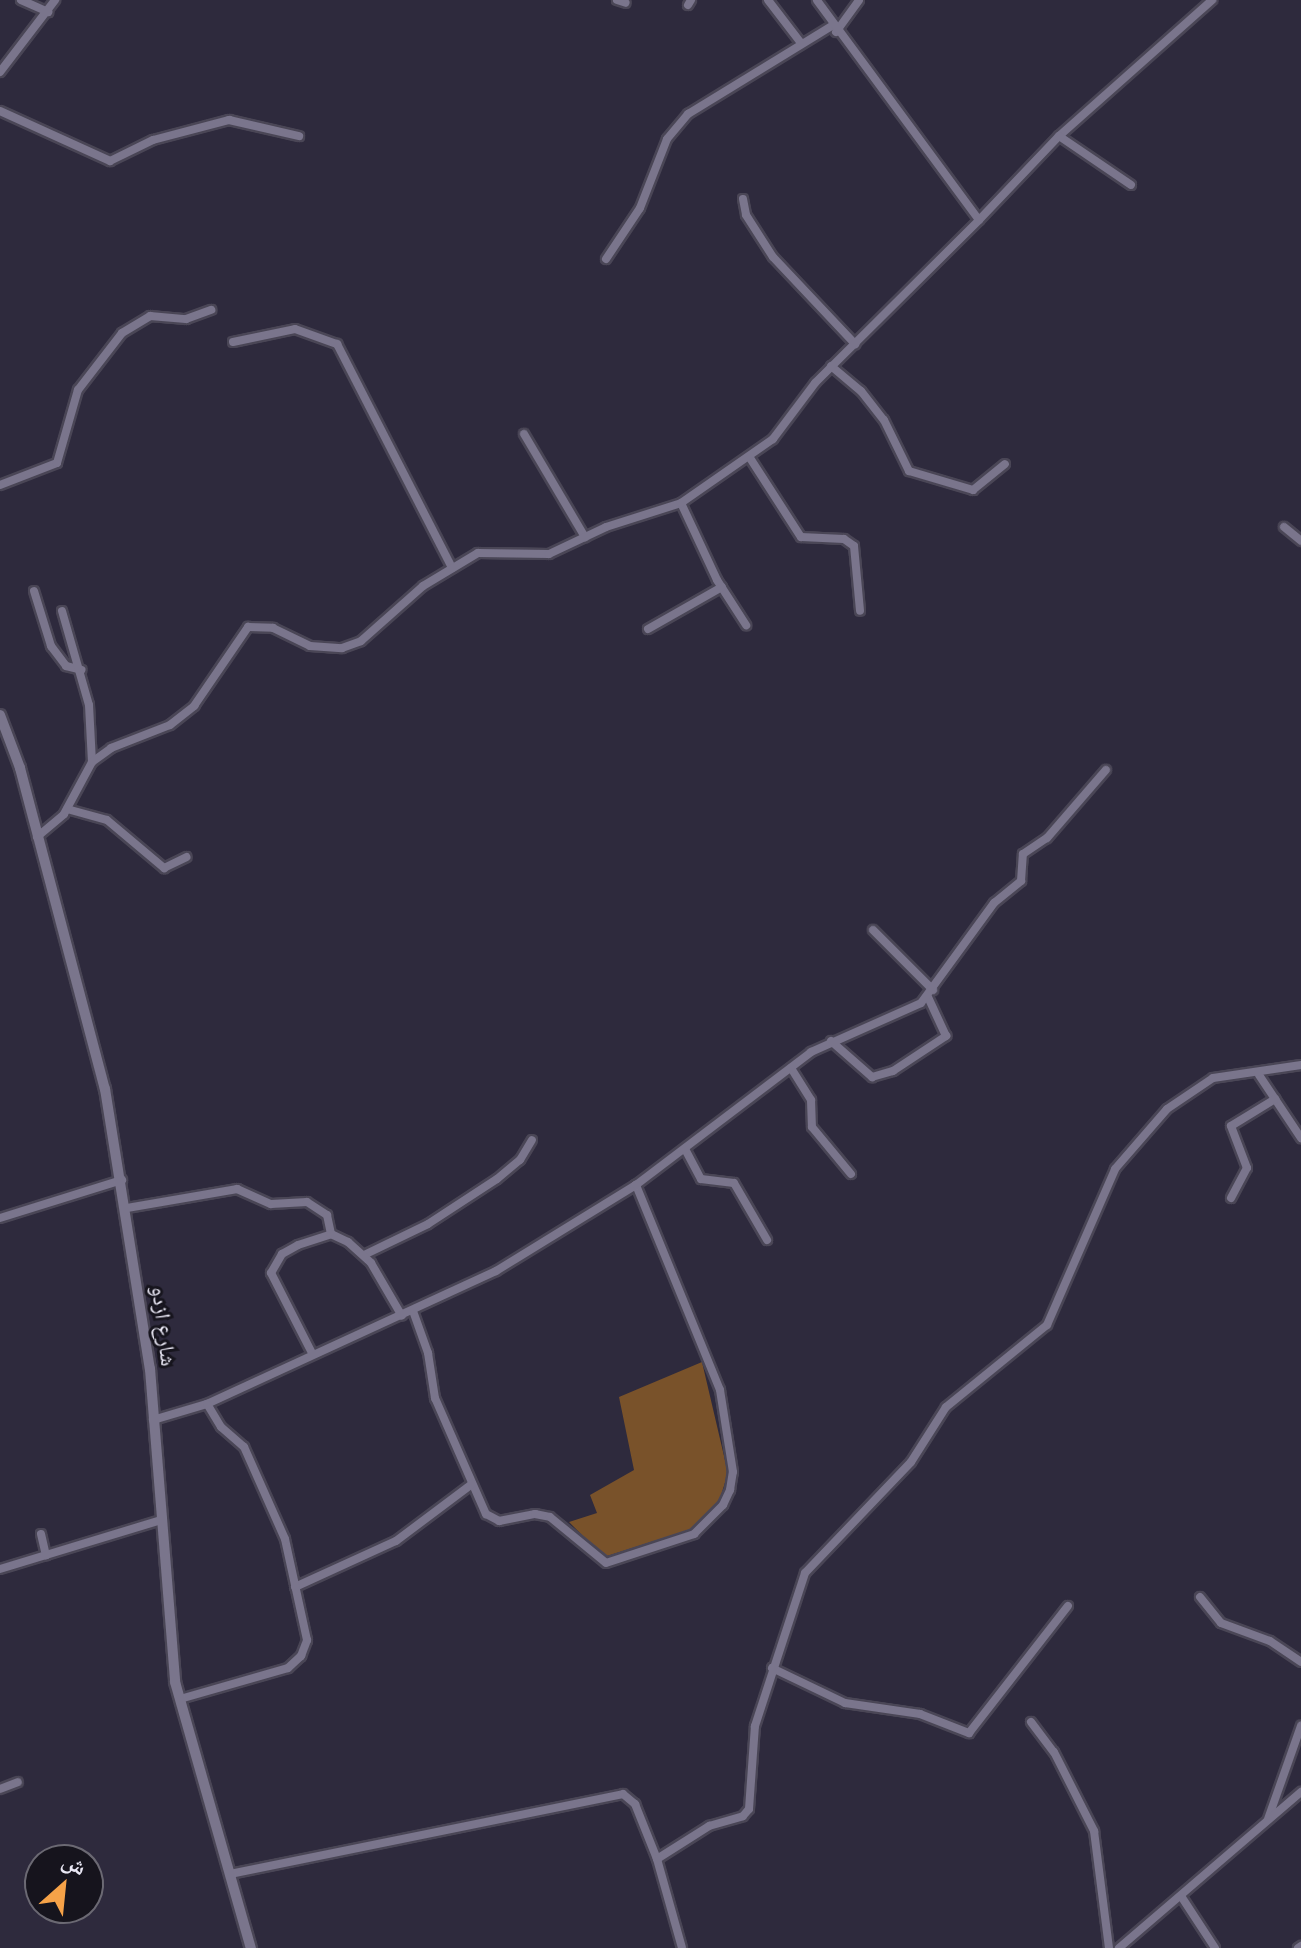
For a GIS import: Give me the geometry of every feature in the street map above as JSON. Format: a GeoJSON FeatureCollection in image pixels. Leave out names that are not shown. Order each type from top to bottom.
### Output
{"type":"FeatureCollection","features":[{"type":"Feature","properties":{"kind":"street"},"geometry":{"type":"LineString","coordinates":[[21,0],[48,12]]}},
{"type":"Feature","properties":{"kind":"street"},"geometry":{"type":"LineString","coordinates":[[0,72],[55,0]]}},
{"type":"Feature","properties":{"kind":"street"},"geometry":{"type":"LineString","coordinates":[[768,0],[801,43]]}},
{"type":"Feature","properties":{"kind":"street"},"geometry":{"type":"LineString","coordinates":[[817,0],[834,29],[979,220]]}},
{"type":"Feature","properties":{"kind":"street"},"geometry":{"type":"LineString","coordinates":[[606,259],[640,208],[667,139],[688,114],[801,43],[834,29],[859,0]]}},
{"type":"Feature","properties":{"kind":"street"},"geometry":{"type":"LineString","coordinates":[[37,837],[67,809],[92,762],[111,748],[170,725],[194,706],[248,627],[273,628],[310,646],[342,648],[361,641],[452,568],[487,551],[549,554],[585,537],[681,503],[750,458],[773,439],[831,366],[1059,136],[1212,0]]}},
{"type":"Feature","properties":{"kind":"street"},"geometry":{"type":"LineString","coordinates":[[0,111],[110,161],[153,140],[229,120],[299,136]]}},
{"type":"Feature","properties":{"kind":"street"},"geometry":{"type":"LineString","coordinates":[[1059,136],[1131,185]]}},
{"type":"Feature","properties":{"kind":"street"},"geometry":{"type":"LineString","coordinates":[[743,199],[746,215],[773,257],[855,344]]}},
{"type":"Feature","properties":{"kind":"street"},"geometry":{"type":"LineString","coordinates":[[0,485],[57,463],[78,390],[122,333],[150,316],[186,319],[211,310]]}},
{"type":"Feature","properties":{"kind":"street"},"geometry":{"type":"LineString","coordinates":[[233,342],[295,329],[337,344],[452,568]]}},
{"type":"Feature","properties":{"kind":"street"},"geometry":{"type":"LineString","coordinates":[[831,366],[884,420],[909,471],[973,490],[1005,464]]}},
{"type":"Feature","properties":{"kind":"street"},"geometry":{"type":"LineString","coordinates":[[524,434],[585,537]]}},
{"type":"Feature","properties":{"kind":"street"},"geometry":{"type":"LineString","coordinates":[[750,458],[801,537],[844,539],[854,546],[860,611]]}},
{"type":"Feature","properties":{"kind":"street"},"geometry":{"type":"LineString","coordinates":[[681,503],[722,587],[746,625]]}},
{"type":"Feature","properties":{"kind":"street"},"geometry":{"type":"LineString","coordinates":[[1284,527],[1301,541]]}},
{"type":"Feature","properties":{"kind":"street"},"geometry":{"type":"LineString","coordinates":[[648,629],[722,587]]}},
{"type":"Feature","properties":{"kind":"street"},"geometry":{"type":"LineString","coordinates":[[34,591],[51,646],[66,666],[82,670]]}},
{"type":"Feature","properties":{"kind":"street"},"geometry":{"type":"LineString","coordinates":[[62,611],[82,670],[92,762]]}},
{"type":"Feature","properties":{"kind":"street","name":"شارع ازدو"},"geometry":{"type":"LineString","coordinates":[[0,715],[37,837],[105,1089],[127,1208],[153,1420],[169,1643],[180,1699],[251,1948]]}},
{"type":"Feature","properties":{"kind":"street"},"geometry":{"type":"LineString","coordinates":[[153,1420],[207,1404],[312,1353],[402,1316],[496,1271],[636,1185],[831,1041],[930,994],[994,903],[1021,881],[1026,849],[1047,838],[1106,770]]}},
{"type":"Feature","properties":{"kind":"street"},"geometry":{"type":"LineString","coordinates":[[67,809],[107,820],[164,868],[187,857]]}},
{"type":"Feature","properties":{"kind":"street"},"geometry":{"type":"LineString","coordinates":[[831,1041],[872,1077],[879,1077],[939,1045],[946,1036],[930,994],[873,930]]}},
{"type":"Feature","properties":{"kind":"street"},"geometry":{"type":"LineString","coordinates":[[657,1859],[709,1826],[743,1816],[749,1809],[753,1738],[795,1596],[815,1559],[911,1462],[946,1407],[1047,1325],[1115,1169],[1167,1109],[1213,1078],[1259,1075],[1301,1065]]}},
{"type":"Feature","properties":{"kind":"street"},"geometry":{"type":"LineString","coordinates":[[791,1068],[811,1100],[812,1127],[851,1174]]}},
{"type":"Feature","properties":{"kind":"street"},"geometry":{"type":"LineString","coordinates":[[1259,1075],[1301,1138]]}},
{"type":"Feature","properties":{"kind":"street"},"geometry":{"type":"LineString","coordinates":[[1231,1198],[1247,1168],[1232,1123],[1275,1099]]}},
{"type":"Feature","properties":{"kind":"street"},"geometry":{"type":"LineString","coordinates":[[364,1255],[428,1224],[497,1179],[520,1160],[532,1140]]}},
{"type":"Feature","properties":{"kind":"street"},"geometry":{"type":"LineString","coordinates":[[685,1149],[701,1179],[734,1183],[767,1240]]}},
{"type":"Feature","properties":{"kind":"street"},"geometry":{"type":"LineString","coordinates":[[0,1218],[122,1180]]}},
{"type":"Feature","properties":{"kind":"street"},"geometry":{"type":"LineString","coordinates":[[413,1311],[428,1353],[435,1398],[472,1484],[493,1520],[550,1517],[606,1563],[694,1534],[723,1505],[733,1472],[720,1390],[636,1185]]}},
{"type":"Feature","properties":{"kind":"street"},"geometry":{"type":"LineString","coordinates":[[127,1208],[237,1189],[271,1204],[307,1202],[327,1215],[331,1234],[364,1255],[402,1316]]}},
{"type":"Feature","properties":{"kind":"street"},"geometry":{"type":"LineString","coordinates":[[312,1353],[271,1273],[282,1254],[331,1234]]}},
{"type":"Feature","properties":{"kind":"street"},"geometry":{"type":"LineString","coordinates":[[180,1699],[296,1663],[307,1640],[285,1539],[251,1461],[207,1404]]}},
{"type":"Feature","properties":{"kind":"street"},"geometry":{"type":"LineString","coordinates":[[295,1587],[345,1568],[396,1541],[472,1484]]}},
{"type":"Feature","properties":{"kind":"street"},"geometry":{"type":"LineString","coordinates":[[0,1569],[161,1520]]}},
{"type":"Feature","properties":{"kind":"street"},"geometry":{"type":"LineString","coordinates":[[41,1534],[46,1555]]}},
{"type":"Feature","properties":{"kind":"street"},"geometry":{"type":"LineString","coordinates":[[1200,1597],[1221,1623],[1270,1641],[1301,1662]]}},
{"type":"Feature","properties":{"kind":"street"},"geometry":{"type":"LineString","coordinates":[[772,1668],[845,1703],[920,1714],[969,1733],[1068,1606]]}},
{"type":"Feature","properties":{"kind":"street"},"geometry":{"type":"LineString","coordinates":[[1031,1722],[1054,1752],[1094,1831],[1109,1948]]}},
{"type":"Feature","properties":{"kind":"street"},"geometry":{"type":"LineString","coordinates":[[1267,1820],[1301,1726]]}},
{"type":"Feature","properties":{"kind":"street"},"geometry":{"type":"LineString","coordinates":[[0,1789],[18,1782]]}},
{"type":"Feature","properties":{"kind":"street"},"geometry":{"type":"LineString","coordinates":[[1119,1948],[1301,1792]]}},
{"type":"Feature","properties":{"kind":"street"},"geometry":{"type":"LineString","coordinates":[[230,1874],[623,1794],[635,1804],[657,1859],[682,1948]]}},
{"type":"Feature","properties":{"kind":"street"},"geometry":{"type":"LineString","coordinates":[[1181,1896],[1215,1948]]}},
{"type":"Feature","properties":{"kind":"shaded area"},"geometry":{"type":"Polygon","coordinates":[[[702,1362],[728,1473],[718,1505],[698,1527],[604,1557],[569,1522],[597,1513],[590,1495],[634,1470],[619,1397],[702,1362]]]}}]}
